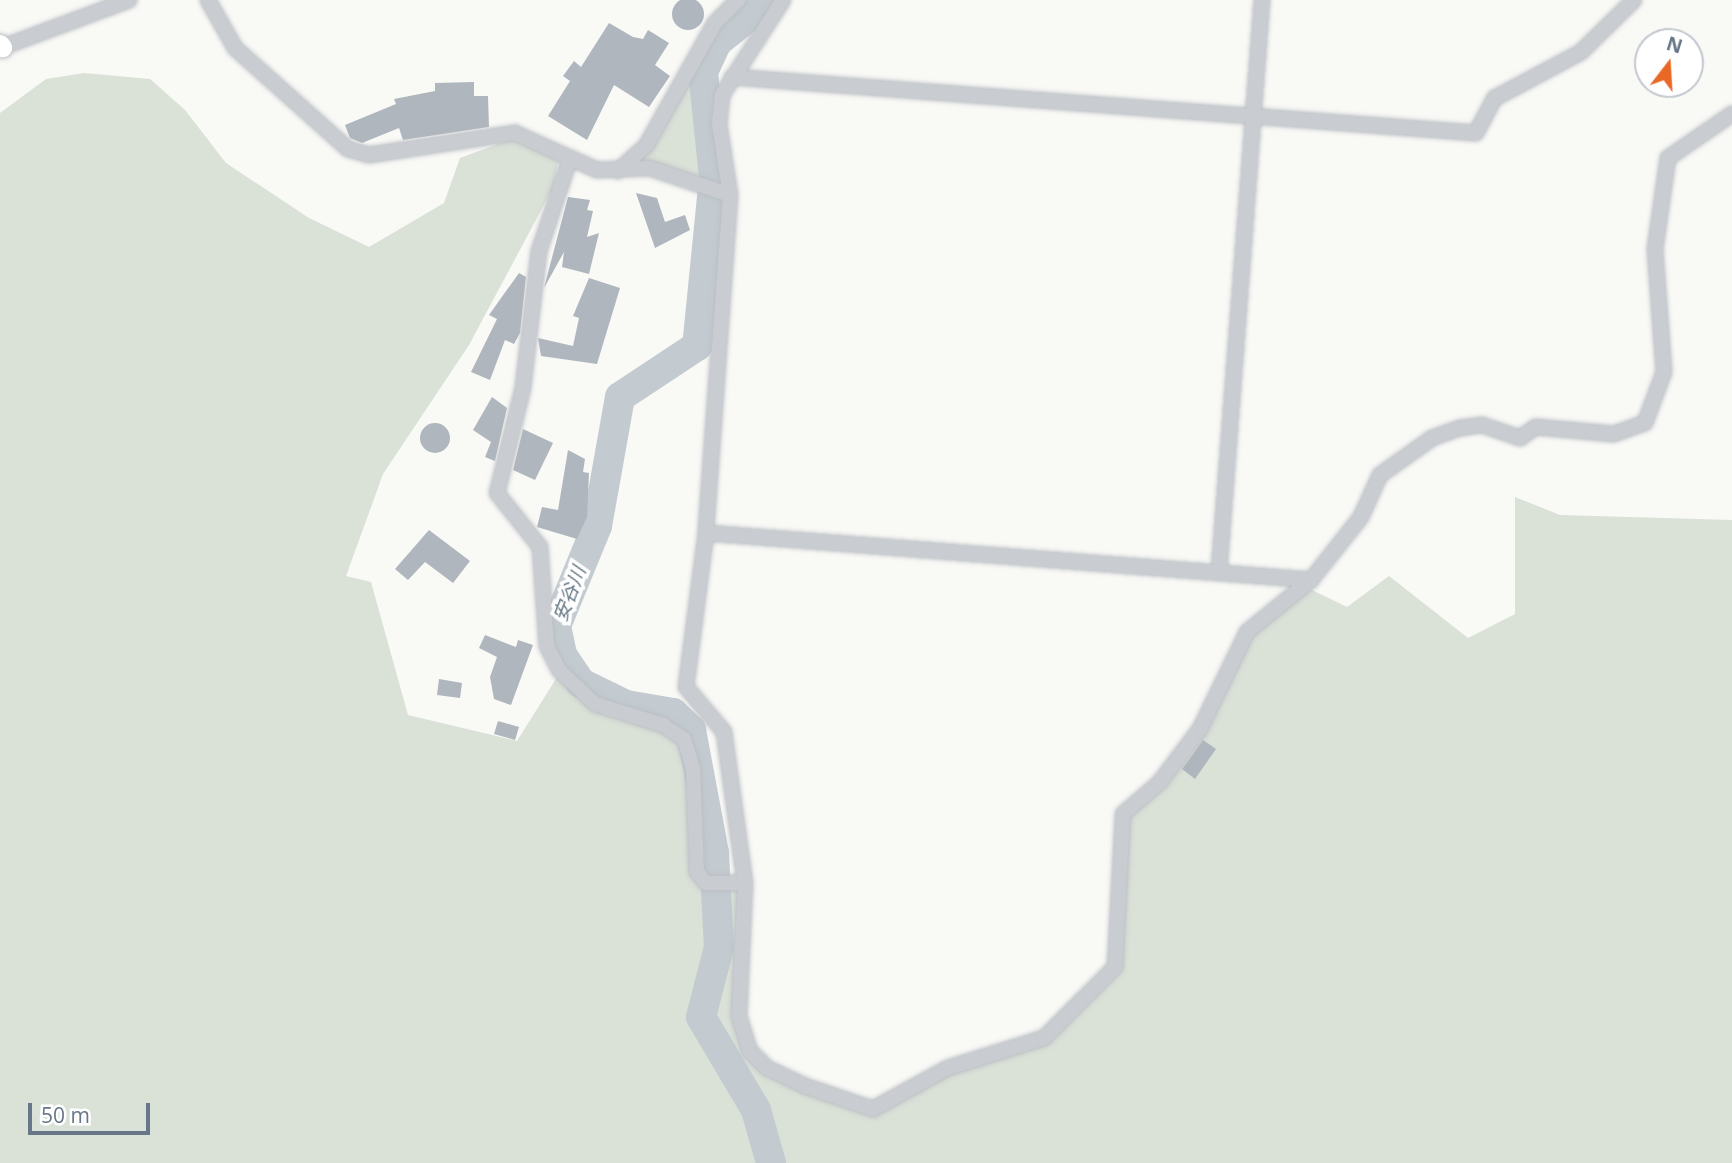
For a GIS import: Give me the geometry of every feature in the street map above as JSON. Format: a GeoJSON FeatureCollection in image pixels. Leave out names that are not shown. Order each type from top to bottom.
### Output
{"type":"FeatureCollection","features":[{"type":"Feature","properties":{"kind":"street"},"geometry":{"type":"LineString","coordinates":[[1,46],[129,0]]}},
{"type":"Feature","properties":{"kind":"street"},"geometry":{"type":"LineString","coordinates":[[208,0],[235,48],[348,149],[369,155],[514,133],[536,137],[570,158],[618,171],[650,169],[728,195]]}},
{"type":"Feature","properties":{"kind":"street"},"geometry":{"type":"LineString","coordinates":[[618,171],[646,146],[715,23],[738,0]]}},
{"type":"Feature","properties":{"kind":"street"},"geometry":{"type":"LineString","coordinates":[[783,0],[722,95],[719,124],[728,195],[706,533],[686,687],[723,732],[740,882],[739,1016],[750,1051],[768,1068],[873,1109],[948,1068],[1026,1048],[1115,967],[1123,814],[1160,782],[1200,729],[1247,632],[1311,580],[1361,517],[1381,475],[1432,438],[1482,425],[1520,438],[1536,426],[1614,434],[1645,423],[1664,372],[1655,249],[1668,158],[1732,114]]}},
{"type":"Feature","properties":{"kind":"street"},"geometry":{"type":"LineString","coordinates":[[1219,572],[1262,0]]}},
{"type":"Feature","properties":{"kind":"street"},"geometry":{"type":"LineString","coordinates":[[732,77],[1476,133],[1495,98],[1581,52],[1634,0]]}},
{"type":"Feature","properties":{"kind":"street"},"geometry":{"type":"LineString","coordinates":[[570,158],[539,251],[523,388],[497,493],[540,547],[547,646],[560,671],[595,705],[663,725],[684,739],[693,768],[697,872],[706,883],[740,882]]}},
{"type":"Feature","properties":{"kind":"street"},"geometry":{"type":"LineString","coordinates":[[706,533],[1311,580]]}},
{"type":"Feature","properties":{"kind":"shaded area"},"geometry":{"type":"Polygon","coordinates":[[[743,0],[752,0],[719,33],[698,69],[706,185],[640,161],[715,29],[743,0]]]}},
{"type":"Feature","properties":{"kind":"shaded area"},"geometry":{"type":"Polygon","coordinates":[[[84,73],[150,79],[185,110],[226,163],[309,218],[369,247],[444,203],[460,158],[517,137],[559,157],[553,188],[469,345],[383,474],[346,576],[371,582],[408,715],[517,741],[559,674],[585,703],[666,729],[685,747],[694,869],[738,889],[735,1018],[749,1057],[872,1112],[950,1072],[1048,1041],[1119,965],[1126,817],[1162,787],[1254,630],[1310,589],[1347,607],[1389,576],[1468,638],[1515,614],[1515,497],[1560,515],[1732,520],[1732,1163],[0,1163],[0,113],[46,79],[84,73]]]}},
{"type":"Feature","properties":{"kind":"building"},"geometry":{"type":"Polygon","coordinates":[[[688,-2],[699,3],[704,14],[699,25],[688,30],[677,25],[672,14],[677,3],[688,-2]]]}},
{"type":"Feature","properties":{"kind":"building"},"geometry":{"type":"Polygon","coordinates":[[[609,23],[633,37],[643,39],[648,30],[669,43],[655,65],[670,76],[649,107],[614,85],[587,140],[548,116],[570,81],[563,76],[574,61],[581,67],[609,23]]]}},
{"type":"Feature","properties":{"kind":"building"},"geometry":{"type":"Polygon","coordinates":[[[474,82],[474,96],[488,96],[489,127],[403,140],[399,128],[362,143],[350,138],[345,125],[396,104],[394,99],[435,91],[435,83],[474,82]]]}},
{"type":"Feature","properties":{"kind":"building"},"geometry":{"type":"Polygon","coordinates":[[[636,193],[657,198],[665,222],[685,215],[690,230],[655,248],[636,193]]]}},
{"type":"Feature","properties":{"kind":"building"},"geometry":{"type":"Polygon","coordinates":[[[568,197],[590,200],[587,210],[593,211],[587,237],[599,233],[589,274],[562,267],[564,252],[544,288],[568,197]]]}},
{"type":"Feature","properties":{"kind":"building"},"geometry":{"type":"Polygon","coordinates":[[[519,273],[526,277],[520,333],[514,344],[505,340],[490,380],[471,372],[497,319],[489,315],[519,273]]]}},
{"type":"Feature","properties":{"kind":"building"},"geometry":{"type":"Polygon","coordinates":[[[589,278],[620,288],[597,364],[541,356],[538,338],[573,346],[579,318],[573,316],[589,278]]]}},
{"type":"Feature","properties":{"kind":"building"},"geometry":{"type":"Polygon","coordinates":[[[492,397],[507,408],[495,461],[485,457],[491,442],[473,430],[492,397]]]}},
{"type":"Feature","properties":{"kind":"building"},"geometry":{"type":"Polygon","coordinates":[[[435,423],[446,427],[450,438],[446,449],[435,453],[424,449],[420,438],[424,427],[435,423]]]}},
{"type":"Feature","properties":{"kind":"building"},"geometry":{"type":"Polygon","coordinates":[[[523,429],[553,443],[535,480],[513,470],[523,429]]]}},
{"type":"Feature","properties":{"kind":"building"},"geometry":{"type":"Polygon","coordinates":[[[568,450],[585,459],[583,472],[589,473],[587,517],[577,539],[537,527],[542,507],[558,510],[568,450]]]}},
{"type":"Feature","properties":{"kind":"building"},"geometry":{"type":"Polygon","coordinates":[[[429,530],[470,561],[453,583],[425,562],[408,580],[395,569],[429,530]]]}},
{"type":"Feature","properties":{"kind":"building"},"geometry":{"type":"Polygon","coordinates":[[[485,635],[516,647],[518,640],[533,645],[511,705],[494,699],[490,677],[497,657],[479,648],[485,635]]]}},
{"type":"Feature","properties":{"kind":"building"},"geometry":{"type":"Polygon","coordinates":[[[439,679],[462,683],[460,698],[437,695],[439,679]]]}},
{"type":"Feature","properties":{"kind":"building"},"geometry":{"type":"Polygon","coordinates":[[[498,721],[519,727],[515,740],[494,734],[498,721]]]}},
{"type":"Feature","properties":{"kind":"building"},"geometry":{"type":"Polygon","coordinates":[[[1203,740],[1216,749],[1195,779],[1182,769],[1203,740]]]}},
{"type":"Feature","properties":{"kind":"waterway","name":"安谷川"},"geometry":{"type":"LineString","coordinates":[[770,0],[717,42],[703,72],[714,177],[697,346],[620,397],[597,526],[556,626],[562,655],[581,683],[626,705],[673,713],[691,730],[714,853],[719,947],[701,1017],[756,1110],[771,1163]]}}]}
